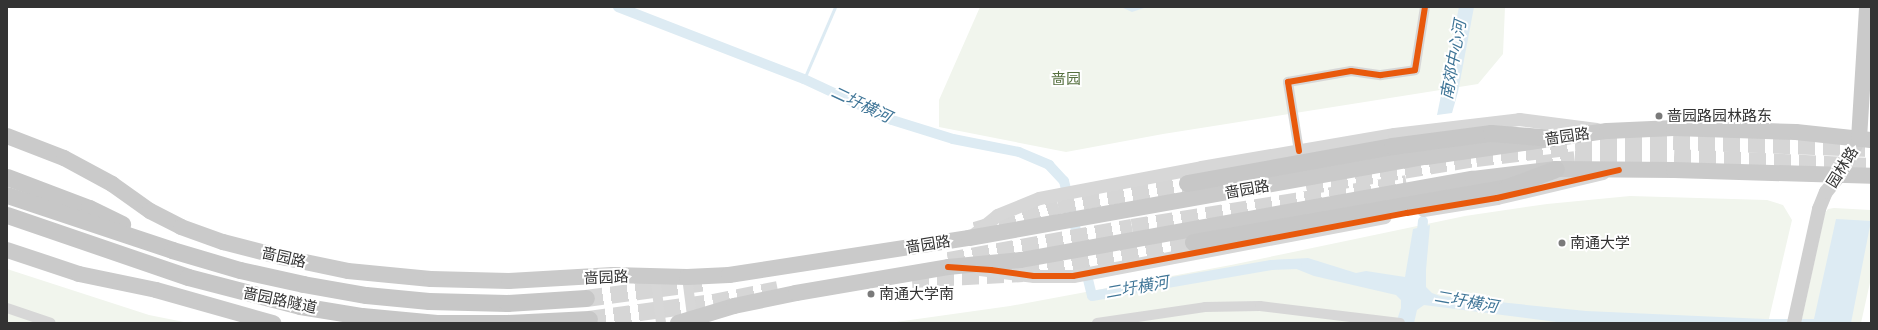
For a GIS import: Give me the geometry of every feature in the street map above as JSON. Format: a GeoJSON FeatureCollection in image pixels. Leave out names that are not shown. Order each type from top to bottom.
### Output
{"type":"FeatureCollection","features":[{"type":"Feature","properties":{"kind":"highway"},"geometry":{"type":"LineString","coordinates":[[1187,183],[1392,146],[1491,133],[1553,138]]}},
{"type":"Feature","properties":{"kind":"highway"},"geometry":{"type":"LineString","coordinates":[[1193,242],[1507,187],[1556,170]]}},
{"type":"Feature","properties":{"kind":"highway"},"geometry":{"type":"LineString","coordinates":[[7,177],[89,208],[172,250]]}},
{"type":"Feature","properties":{"kind":"highway","name":"啬园路隧道"},"geometry":{"type":"LineString","coordinates":[[7,196],[172,250],[240,270],[303,284],[366,295],[429,301],[507,303],[586,298]]}},
{"type":"Feature","properties":{"kind":"highway","name":"啬园路隧道"},"geometry":{"type":"LineString","coordinates":[[7,215],[188,276],[241,292],[300,306],[362,316],[437,323],[507,323],[589,319]]}},
{"type":"Feature","properties":{"kind":"highway"},"geometry":{"type":"LineString","coordinates":[[7,226],[84,251],[188,276]]}},
{"type":"Feature","properties":{"kind":"main road","name":"园林路"},"geometry":{"type":"LineString","coordinates":[[1794,323],[1819,210],[1826,192],[1865,140],[1867,7]]}},
{"type":"Feature","properties":{"kind":"main road","name":"啬园路"},"geometry":{"type":"LineString","coordinates":[[7,136],[64,158],[112,184],[150,211],[181,227],[223,242],[281,257],[348,271],[431,279],[509,281],[613,275],[687,277],[729,275],[969,238],[1426,157],[1607,131],[1660,128],[1796,132],[1865,140]]}},
{"type":"Feature","properties":{"kind":"main road","name":"啬园路"},"geometry":{"type":"LineString","coordinates":[[688,321],[734,306],[796,293],[948,267],[1021,260],[1473,180],[1556,170],[1871,176]]}},
{"type":"Feature","properties":{"kind":"main road"},"geometry":{"type":"LineString","coordinates":[[7,250],[79,274],[156,290],[273,323]]}},
{"type":"Feature","properties":{"kind":"street"},"geometry":{"type":"LineString","coordinates":[[1299,151],[1288,82],[1351,71],[1381,75],[1415,70],[1425,7]]}},
{"type":"Feature","properties":{"kind":"street"},"geometry":{"type":"LineString","coordinates":[[969,238],[997,215],[1039,198],[1201,167],[1394,134],[1519,118],[1607,131]]}},
{"type":"Feature","properties":{"kind":"street"},"geometry":{"type":"LineString","coordinates":[[948,267],[992,270],[1034,276],[1073,276],[1407,213],[1497,198],[1619,170]]}},
{"type":"Feature","properties":{"kind":"street"},"geometry":{"type":"LineString","coordinates":[[655,276],[661,323]]}},
{"type":"Feature","properties":{"kind":"street"},"geometry":{"type":"LineString","coordinates":[[687,277],[688,321]]}},
{"type":"Feature","properties":{"kind":"street"},"geometry":{"type":"LineString","coordinates":[[1097,323],[1205,307],[1260,306],[1395,322]]}},
{"type":"Feature","properties":{"kind":"street"},"geometry":{"type":"LineString","coordinates":[[7,308],[51,323]]}},
{"type":"Feature","properties":{"kind":"green space","name":"啬园"},"geometry":{"type":"Polygon","coordinates":[[[980,7],[1505,7],[1503,54],[1478,84],[1163,134],[1066,152],[939,127],[939,100],[980,7]]]}},
{"type":"Feature","properties":{"kind":"green space","name":"南通大学"},"geometry":{"type":"Polygon","coordinates":[[[1630,196],[1767,200],[1783,205],[1792,220],[1768,323],[889,323],[1010,306],[1231,265],[1465,216],[1547,204],[1630,196]]]}},
{"type":"Feature","properties":{"kind":"green space"},"geometry":{"type":"Polygon","coordinates":[[[1828,209],[1871,210],[1871,278],[1861,323],[1801,323],[1825,213],[1828,209]]]}},
{"type":"Feature","properties":{"kind":"green space"},"geometry":{"type":"Polygon","coordinates":[[[7,269],[149,315],[189,323],[7,323],[7,269]]]}},
{"type":"Feature","properties":{"kind":"water"},"geometry":{"type":"Polygon","coordinates":[[[1121,7],[1147,7],[1132,12],[1121,7]]]}},
{"type":"Feature","properties":{"kind":"water","name":"南郊中心河"},"geometry":{"type":"Polygon","coordinates":[[[1459,7],[1474,7],[1458,92],[1452,113],[1437,115],[1459,7]]]}},
{"type":"Feature","properties":{"kind":"water"},"geometry":{"type":"Polygon","coordinates":[[[1836,219],[1871,221],[1851,323],[1564,323],[1424,305],[1417,310],[1414,323],[1396,323],[1401,308],[1401,300],[1396,295],[1314,276],[1274,260],[1308,258],[1356,273],[1366,271],[1405,277],[1413,229],[1430,225],[1426,287],[1432,293],[1440,296],[1586,311],[1765,319],[1814,319],[1836,219]]]}},
{"type":"Feature","properties":{"kind":"waterway","name":"二圩横河"},"geometry":{"type":"LineString","coordinates":[[618,7],[804,79],[892,120],[953,139],[1019,152],[1049,165],[1064,181],[1092,296],[1271,265],[1297,264]]}},
{"type":"Feature","properties":{"kind":"waterway"},"geometry":{"type":"LineString","coordinates":[[804,79],[835,7]]}},
{"type":"Feature","properties":{"kind":"waterway"},"geometry":{"type":"LineString","coordinates":[[1421,240],[1423,221]]}},
{"type":"Feature","properties":{"kind":"tunnel"},"geometry":{"type":"LineString","coordinates":[[1306,186],[1476,158],[1575,146],[1673,141],[1871,148]]}},
{"type":"Feature","properties":{"kind":"tunnel"},"geometry":{"type":"LineString","coordinates":[[1536,164],[1575,159],[1674,157],[1871,166]]}},
{"type":"Feature","properties":{"kind":"tunnel"},"geometry":{"type":"LineString","coordinates":[[975,230],[1058,205],[1187,183]]}},
{"type":"Feature","properties":{"kind":"tunnel"},"geometry":{"type":"LineString","coordinates":[[948,260],[1132,227],[1407,183]]}},
{"type":"Feature","properties":{"kind":"tunnel"},"geometry":{"type":"LineString","coordinates":[[912,279],[1023,273],[1193,242]]}},
{"type":"Feature","properties":{"kind":"tunnel"},"geometry":{"type":"LineString","coordinates":[[586,298],[706,282]]}},
{"type":"Feature","properties":{"kind":"tunnel"},"geometry":{"type":"LineString","coordinates":[[589,319],[713,302],[778,289]]}},
{"type":"Feature","properties":{"kind":"cycle path"},"geometry":{"type":"LineString","coordinates":[[1299,151],[1288,82],[1351,71],[1381,75],[1415,70],[1425,7]]}},
{"type":"Feature","properties":{"kind":"cycle path"},"geometry":{"type":"LineString","coordinates":[[948,267],[991,270],[1034,276],[1073,276],[1407,213],[1497,198],[1619,170]]}},
{"type":"Feature","properties":{"kind":"place","name":"啬园路园林路东"},"geometry":{"type":"Point","coordinates":[1659,116]}},
{"type":"Feature","properties":{"kind":"place","name":"南通大学"},"geometry":{"type":"Point","coordinates":[1562,243]}},
{"type":"Feature","properties":{"kind":"place","name":"南通大学南"},"geometry":{"type":"Point","coordinates":[871,294]}}]}
